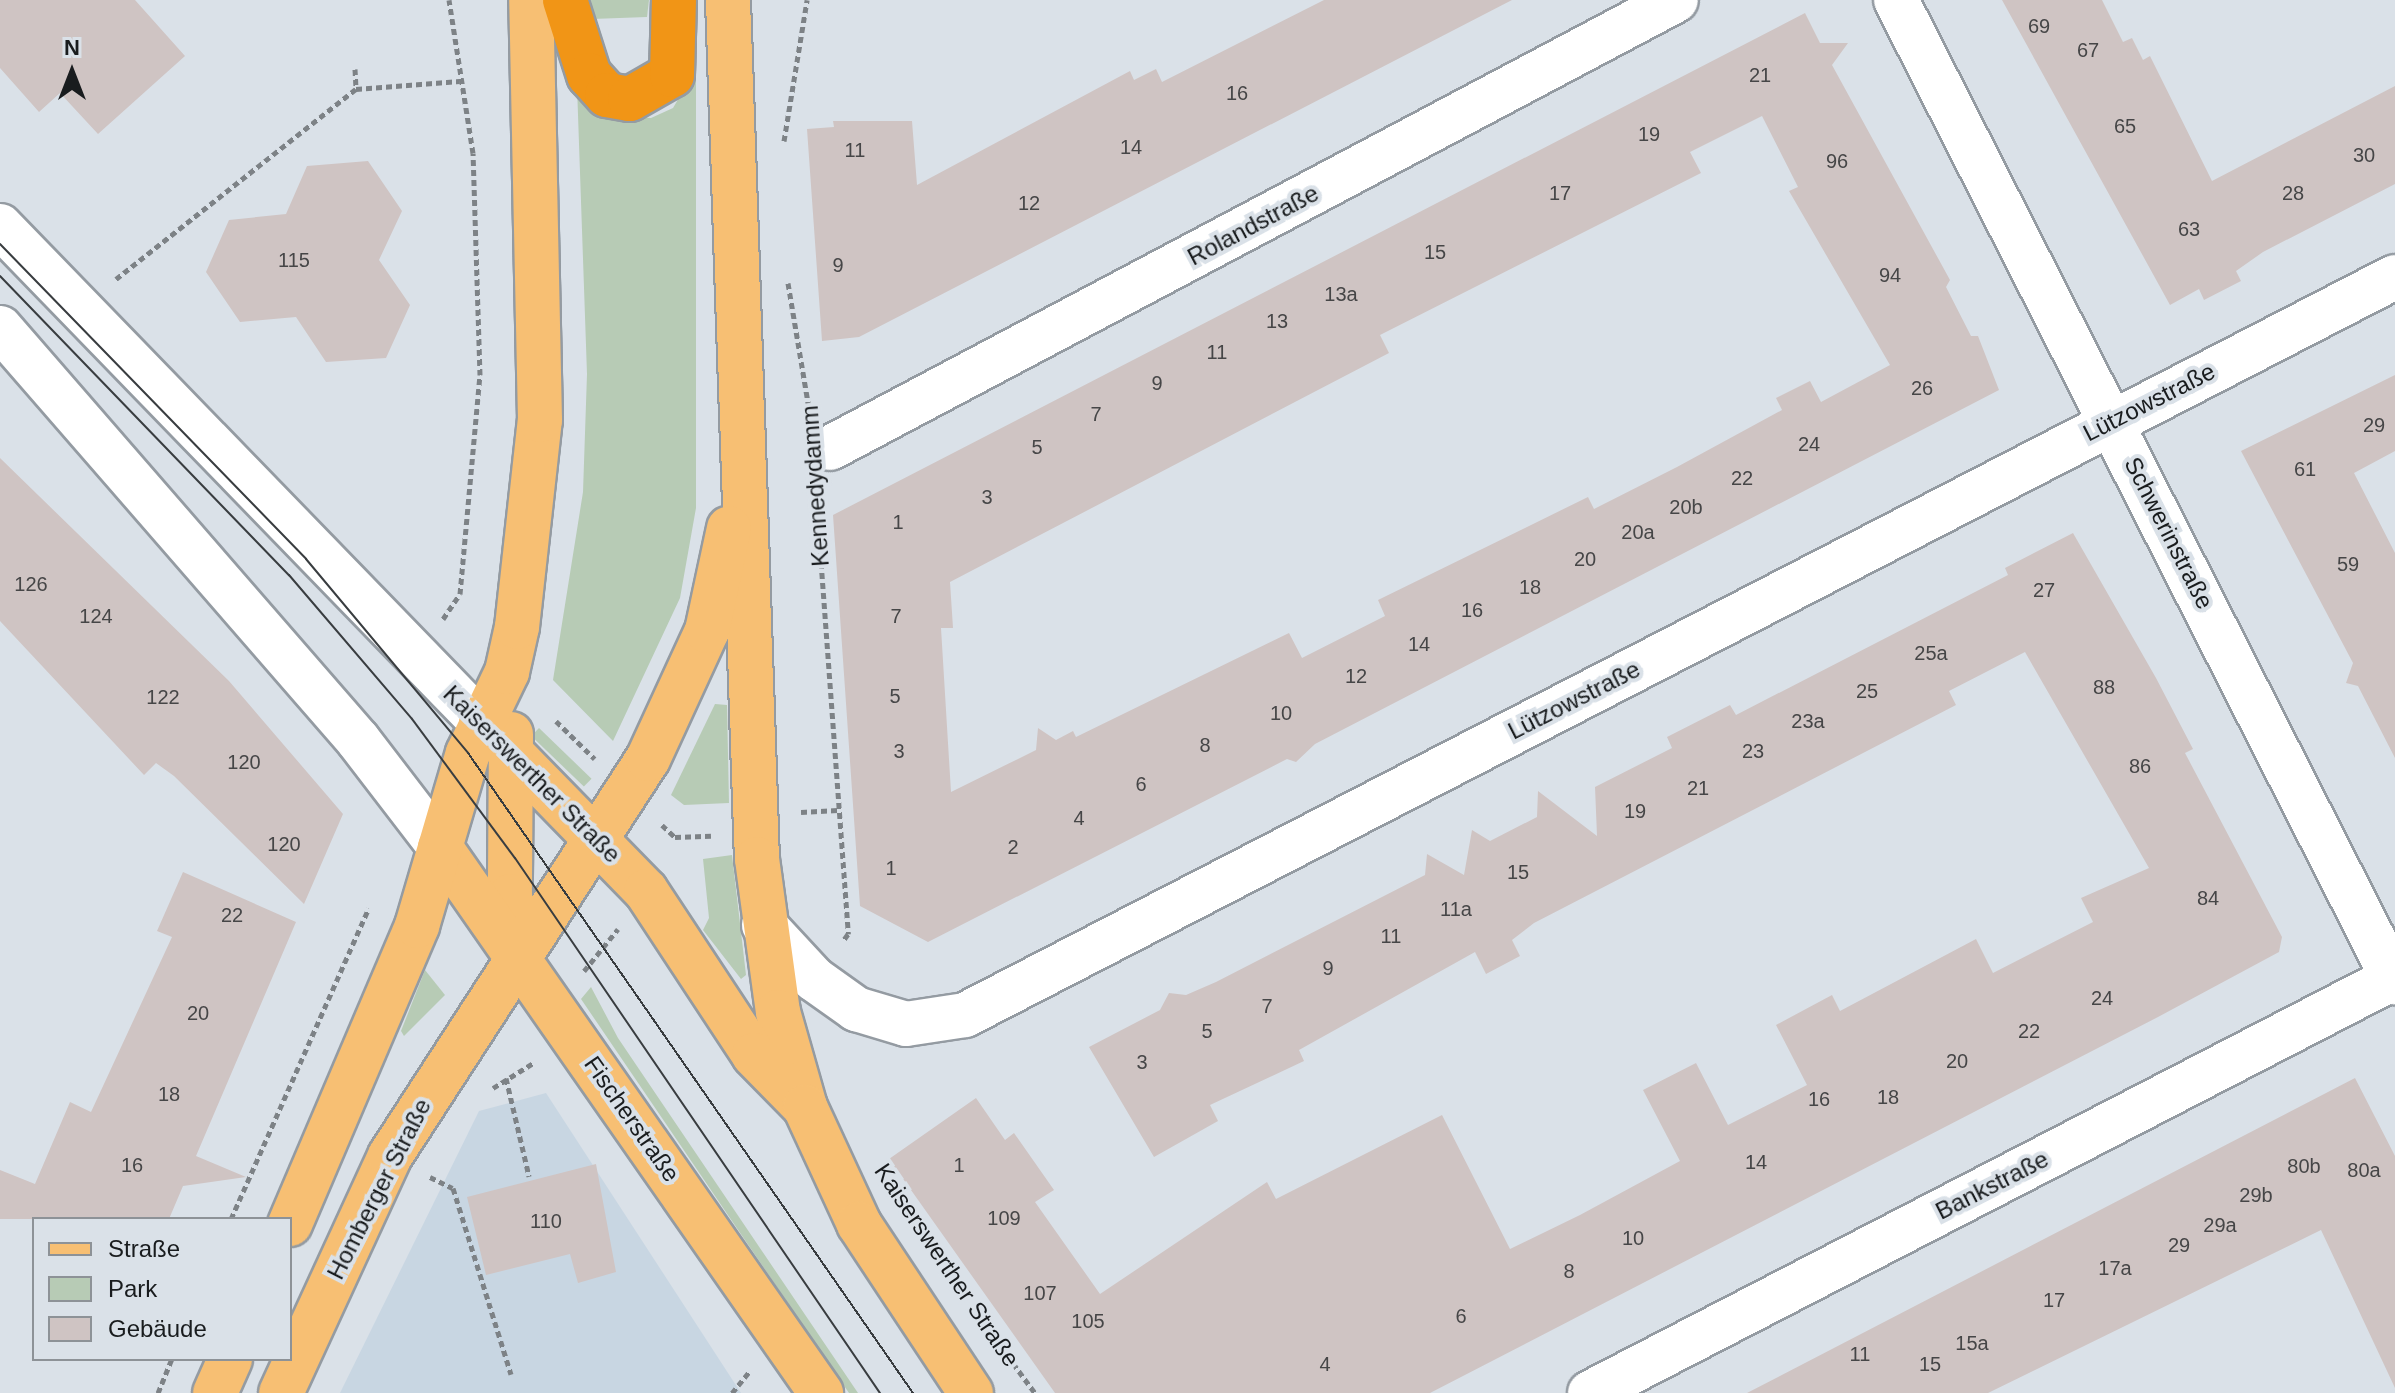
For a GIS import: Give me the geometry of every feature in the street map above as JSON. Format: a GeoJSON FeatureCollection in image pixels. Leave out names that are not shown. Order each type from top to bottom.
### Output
{"type":"FeatureCollection","features":[{"type":"Feature","properties":{"kind":"highway"},"geometry":{"type":"LineString","coordinates":[[565,0],[589,75],[607,95],[630,99],[672,75],[674,0]]}},
{"type":"Feature","properties":{"kind":"main road"},"geometry":{"type":"LineString","coordinates":[[521,955],[510,896],[512,752],[507,672],[533,526],[540,420],[531,0]]}},
{"type":"Feature","properties":{"kind":"main road"},"geometry":{"type":"LineString","coordinates":[[728,0],[740,450],[764,925],[778,1012],[805,1107]]}},
{"type":"Feature","properties":{"kind":"main road"},"geometry":{"type":"LineString","coordinates":[[601,840],[660,735],[707,631],[740,450]]}},
{"type":"Feature","properties":{"kind":"main road"},"geometry":{"type":"LineString","coordinates":[[292,1219],[380,1020],[481,722],[507,672]]}},
{"type":"Feature","properties":{"kind":"main road","name":"Kaiserswerther Straße"},"geometry":{"type":"LineString","coordinates":[[481,722],[601,840],[646,891],[754,1055],[805,1107],[859,1224],[971,1393]]}},
{"type":"Feature","properties":{"kind":"main road","name":"Homberger Straße"},"geometry":{"type":"LineString","coordinates":[[281,1393],[390,1156],[521,955],[601,840]]}},
{"type":"Feature","properties":{"kind":"main road","name":"Fischerstraße"},"geometry":{"type":"LineString","coordinates":[[440,847],[521,955],[821,1393]]}},
{"type":"Feature","properties":{"kind":"main road"},"geometry":{"type":"LineString","coordinates":[[215,1393],[229,1361]]}},
{"type":"Feature","properties":{"kind":"street"},"geometry":{"type":"LineString","coordinates":[[731,61],[745,0]]}},
{"type":"Feature","properties":{"kind":"street","name":"Rolandstraße"},"geometry":{"type":"LineString","coordinates":[[819,449],[1676,0]]}},
{"type":"Feature","properties":{"kind":"street","name":"Schwerinstraße"},"geometry":{"type":"LineString","coordinates":[[1896,0],[2113,421],[2394,979]]}},
{"type":"Feature","properties":{"kind":"street","name":"Kaiserswerther Straße"},"geometry":{"type":"LineString","coordinates":[[0,226],[481,722]]}},
{"type":"Feature","properties":{"kind":"street","name":"Lützowstraße"},"geometry":{"type":"LineString","coordinates":[[764,925],[814,979],[856,1009],[906,1024],[965,1015],[2395,277]]}},
{"type":"Feature","properties":{"kind":"street"},"geometry":{"type":"LineString","coordinates":[[0,328],[358,740],[440,847]]}},
{"type":"Feature","properties":{"kind":"street","name":"Bankstraße"},"geometry":{"type":"LineString","coordinates":[[1590,1393],[2394,979]]}},
{"type":"Feature","properties":{"kind":"path"},"geometry":{"type":"LineString","coordinates":[[445,617],[460,594],[478,430],[473,153],[449,0]]}},
{"type":"Feature","properties":{"kind":"path"},"geometry":{"type":"LineString","coordinates":[[783,147],[807,0]]}},
{"type":"Feature","properties":{"kind":"path"},"geometry":{"type":"LineString","coordinates":[[355,69],[356,89]]}},
{"type":"Feature","properties":{"kind":"path"},"geometry":{"type":"LineString","coordinates":[[68,293],[119,279],[356,89],[460,81]]}},
{"type":"Feature","properties":{"kind":"path","name":"Kennedydamm"},"geometry":{"type":"LineString","coordinates":[[788,267],[819,449],[838,810],[848,934],[840,945]]}},
{"type":"Feature","properties":{"kind":"path"},"geometry":{"type":"LineString","coordinates":[[544,710],[600,764]]}},
{"type":"Feature","properties":{"kind":"path"},"geometry":{"type":"LineString","coordinates":[[787,812],[838,810]]}},
{"type":"Feature","properties":{"kind":"path"},"geometry":{"type":"LineString","coordinates":[[657,819],[675,837],[717,835]]}},
{"type":"Feature","properties":{"kind":"path"},"geometry":{"type":"LineString","coordinates":[[232,1217],[342,956],[375,898]]}},
{"type":"Feature","properties":{"kind":"path"},"geometry":{"type":"LineString","coordinates":[[583,973],[612,934]]}},
{"type":"Feature","properties":{"kind":"path"},"geometry":{"type":"LineString","coordinates":[[506,1078],[529,1176]]}},
{"type":"Feature","properties":{"kind":"path"},"geometry":{"type":"LineString","coordinates":[[429,1176],[453,1188],[488,1319],[511,1374]]}},
{"type":"Feature","properties":{"kind":"path","name":"Kaiserswerther Straße"},"geometry":{"type":"LineString","coordinates":[[999,1345],[1035,1393]]}},
{"type":"Feature","properties":{"kind":"path"},"geometry":{"type":"LineString","coordinates":[[158,1393],[171,1361]]}},
{"type":"Feature","properties":{"kind":"path"},"geometry":{"type":"LineString","coordinates":[[732,1393],[749,1371]]}},
{"type":"Feature","properties":{"kind":"shaded area"},"geometry":{"type":"Polygon","coordinates":[[[546,1093],[741,1393],[340,1393],[479,1111],[546,1093]]]}},
{"type":"Feature","properties":{"kind":"green space"},"geometry":{"type":"Polygon","coordinates":[[[591,0],[649,0],[647,17],[592,19],[591,0]]]}},
{"type":"Feature","properties":{"kind":"green space"},"geometry":{"type":"Polygon","coordinates":[[[696,69],[696,508],[680,598],[613,741],[553,680],[583,492],[587,374],[577,86],[597,115],[651,118],[673,108],[696,69]]]}},
{"type":"Feature","properties":{"kind":"green space"},"geometry":{"type":"Polygon","coordinates":[[[715,704],[727,705],[729,803],[684,805],[671,795],[715,704]]]}},
{"type":"Feature","properties":{"kind":"green space"},"geometry":{"type":"Polygon","coordinates":[[[539,728],[592,779],[584,787],[531,736],[539,728]]]}},
{"type":"Feature","properties":{"kind":"green space"},"geometry":{"type":"Polygon","coordinates":[[[732,855],[746,975],[741,979],[703,930],[709,918],[703,859],[732,855]]]}},
{"type":"Feature","properties":{"kind":"green space"},"geometry":{"type":"Polygon","coordinates":[[[425,970],[445,995],[404,1036],[401,1031],[425,970]]]}},
{"type":"Feature","properties":{"kind":"green space"},"geometry":{"type":"Polygon","coordinates":[[[591,987],[618,1038],[858,1393],[849,1393],[581,999],[591,987]]]}},
{"type":"Feature","properties":{"kind":"building"},"geometry":{"type":"Polygon","coordinates":[[[0,0],[135,0],[185,56],[98,134],[60,93],[39,112],[0,68],[0,0]]]}},
{"type":"Feature","properties":{"kind":"building"},"geometry":{"type":"Polygon","coordinates":[[[1324,0],[1512,0],[859,337],[822,341],[807,129],[834,127],[833,121],[912,121],[917,185],[1130,71],[1134,80],[1156,69],[1162,82],[1324,0]]]}},
{"type":"Feature","properties":{"kind":"building"},"geometry":{"type":"Polygon","coordinates":[[[2002,0],[2102,0],[2123,42],[2132,38],[2143,60],[2150,56],[2212,181],[2395,86],[2395,184],[2263,252],[2236,271],[2241,281],[2204,300],[2199,289],[2170,305],[2002,0]]]}},
{"type":"Feature","properties":{"kind":"building"},"geometry":{"type":"Polygon","coordinates":[[[1805,13],[1820,43],[1848,43],[1832,65],[1950,280],[1946,287],[1971,336],[1978,336],[1999,390],[1315,744],[1296,762],[1287,759],[928,942],[860,906],[833,515],[1805,13]],[[1762,116],[1690,152],[1701,173],[1380,335],[1389,353],[950,582],[953,628],[941,628],[951,792],[1036,750],[1038,728],[1056,740],[1073,731],[1076,737],[1289,633],[1302,658],[1385,616],[1378,600],[1588,497],[1594,509],[1677,467],[1782,410],[1776,398],[1810,381],[1821,402],[1890,365],[1789,191],[1798,187],[1762,116]]]}},
{"type":"Feature","properties":{"kind":"building"},"geometry":{"type":"Polygon","coordinates":[[[368,161],[402,211],[379,260],[410,305],[386,358],[326,362],[296,317],[240,322],[206,272],[229,220],[286,214],[307,166],[368,161]]]}},
{"type":"Feature","properties":{"kind":"building"},"geometry":{"type":"Polygon","coordinates":[[[2395,375],[2395,451],[2354,473],[2395,553],[2395,758],[2358,686],[2346,683],[2353,663],[2241,451],[2395,375]]]}},
{"type":"Feature","properties":{"kind":"building"},"geometry":{"type":"Polygon","coordinates":[[[0,458],[229,681],[343,814],[304,904],[174,776],[156,763],[144,775],[0,621],[0,458]]]}},
{"type":"Feature","properties":{"kind":"building"},"geometry":{"type":"Polygon","coordinates":[[[2073,533],[2193,749],[2185,753],[2282,937],[2279,952],[2158,1017],[1430,1393],[1055,1393],[889,1159],[976,1098],[1005,1140],[1014,1133],[1054,1190],[1035,1202],[1100,1294],[1267,1182],[1276,1199],[1442,1115],[1510,1249],[1580,1215],[1680,1161],[1643,1090],[1696,1063],[1728,1125],[1807,1085],[1776,1025],[1832,995],[1840,1011],[1976,939],[1993,973],[2093,922],[2081,898],[2149,868],[2025,652],[1949,691],[1956,705],[1534,923],[1512,940],[1520,956],[1486,974],[1475,952],[1299,1050],[1304,1061],[1210,1105],[1218,1121],[1154,1157],[1089,1047],[1160,1010],[1169,993],[1186,995],[1216,982],[1425,875],[1427,854],[1464,875],[1472,830],[1490,841],[1537,817],[1538,791],[1597,836],[1595,787],[1672,748],[1667,737],[1730,705],[1736,715],[2008,575],[2005,568],[2073,533]]]}},
{"type":"Feature","properties":{"kind":"building"},"geometry":{"type":"Polygon","coordinates":[[[183,872],[296,922],[196,1156],[246,1177],[183,1186],[170,1217],[0,1219],[0,1170],[35,1184],[70,1102],[91,1112],[172,937],[157,931],[183,872]]]}},
{"type":"Feature","properties":{"kind":"building"},"geometry":{"type":"Polygon","coordinates":[[[2355,1078],[2395,1156],[2395,1388],[2321,1230],[1988,1393],[1747,1393],[2355,1078]]]}},
{"type":"Feature","properties":{"kind":"building"},"geometry":{"type":"Polygon","coordinates":[[[596,1164],[616,1272],[578,1283],[570,1254],[486,1275],[467,1197],[596,1164]]]}},
{"type":"Feature","properties":{"kind":"tram line"},"geometry":{"type":"LineString","coordinates":[[0,244],[306,559],[468,753],[913,1393]]}},
{"type":"Feature","properties":{"kind":"tram line"},"geometry":{"type":"LineString","coordinates":[[0,276],[289,575],[412,719],[515,858],[880,1393]]}}]}
